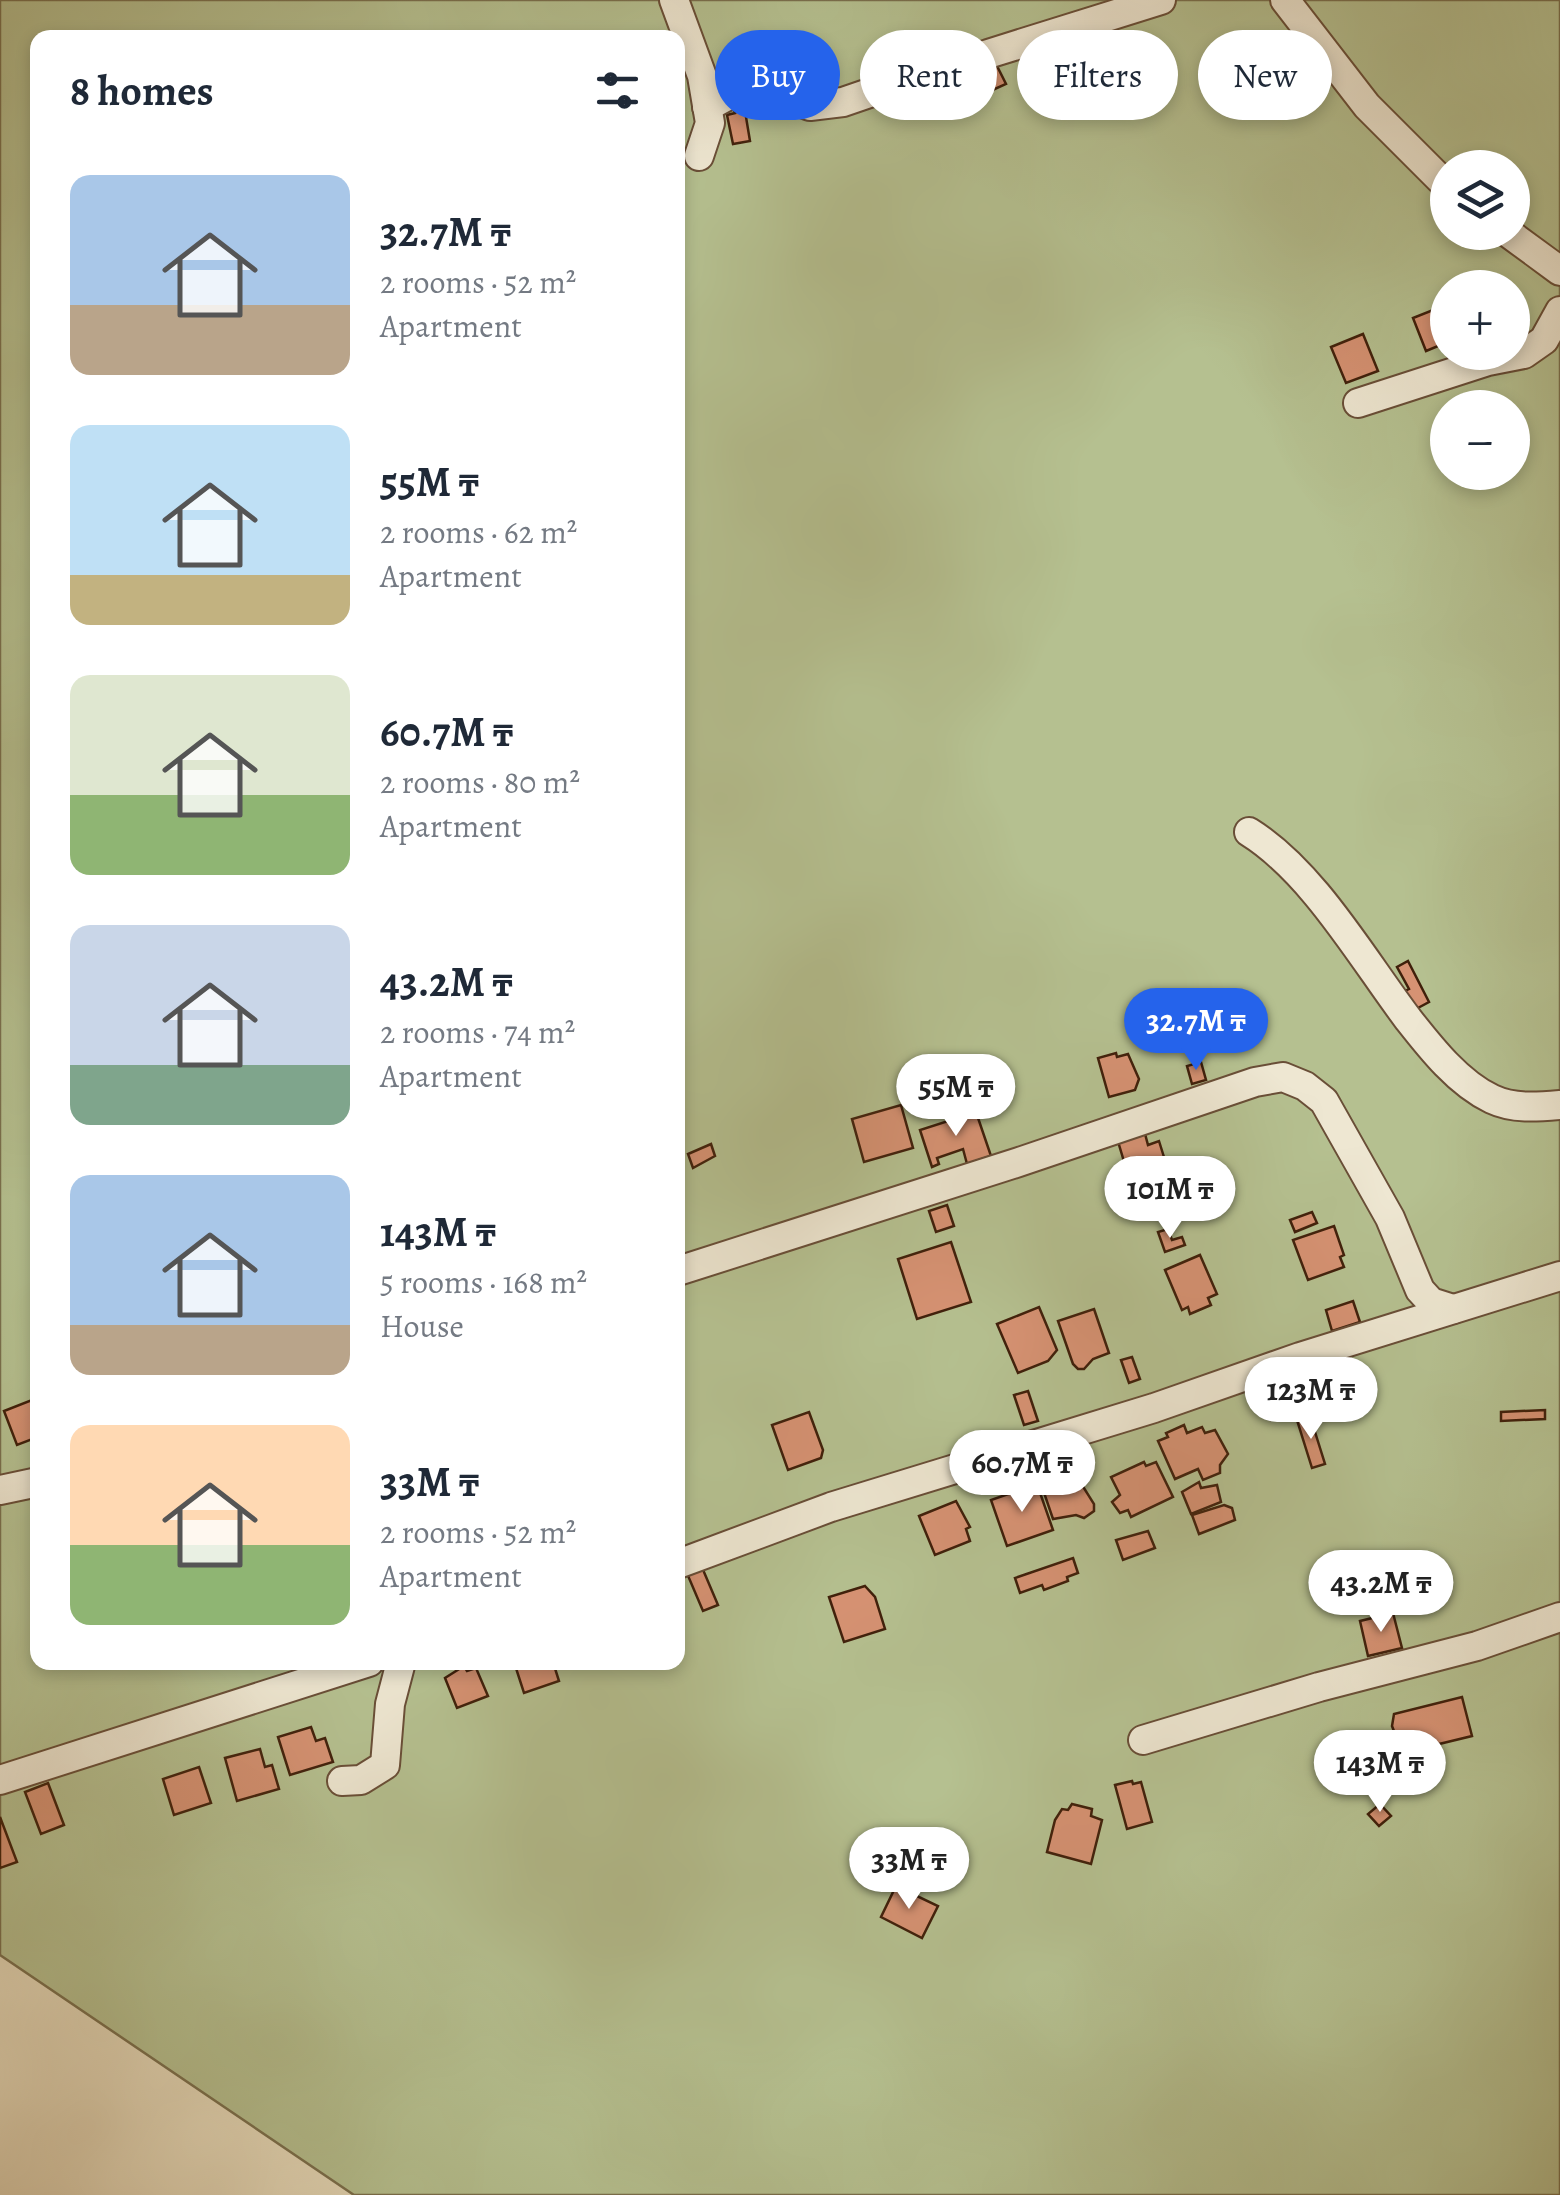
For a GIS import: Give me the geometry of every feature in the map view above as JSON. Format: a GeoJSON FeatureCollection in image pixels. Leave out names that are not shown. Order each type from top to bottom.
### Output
{"type":"FeatureCollection","features":[{"type":"Feature","properties":{"kind":"street"},"geometry":{"type":"LineString","coordinates":[[674,0],[702,76],[710,122],[699,156]]}},
{"type":"Feature","properties":{"kind":"street"},"geometry":{"type":"LineString","coordinates":[[707,107],[744,86],[810,106],[843,102],[944,75],[988,54],[1161,0]]}},
{"type":"Feature","properties":{"kind":"street"},"geometry":{"type":"LineString","coordinates":[[1285,0],[1367,106],[1430,169]]}},
{"type":"Feature","properties":{"kind":"street"},"geometry":{"type":"LineString","coordinates":[[1530,249],[1560,271]]}},
{"type":"Feature","properties":{"kind":"street"},"geometry":{"type":"LineString","coordinates":[[1358,403],[1488,361],[1524,354],[1544,340],[1560,311]]}},
{"type":"Feature","properties":{"kind":"street"},"geometry":{"type":"LineString","coordinates":[[1249,832],[1276,849],[1305,879],[1431,1048],[1458,1073],[1492,1099],[1528,1108],[1560,1105]]}},
{"type":"Feature","properties":{"kind":"street"},"geometry":{"type":"LineString","coordinates":[[685,1269],[1255,1082],[1283,1077],[1305,1086],[1324,1101],[1390,1218],[1420,1290],[1431,1302],[1453,1309]]}},
{"type":"Feature","properties":{"kind":"street"},"geometry":{"type":"LineString","coordinates":[[685,1561],[830,1507],[1154,1408],[1300,1357],[1560,1276]]}},
{"type":"Feature","properties":{"kind":"street"},"geometry":{"type":"LineString","coordinates":[[0,1490],[30,1484]]}},
{"type":"Feature","properties":{"kind":"street"},"geometry":{"type":"LineString","coordinates":[[1143,1740],[1320,1687],[1477,1646],[1560,1617]]}},
{"type":"Feature","properties":{"kind":"street"},"geometry":{"type":"LineString","coordinates":[[0,1780],[339,1670]]}},
{"type":"Feature","properties":{"kind":"street"},"geometry":{"type":"LineString","coordinates":[[342,1781],[361,1780],[385,1764],[390,1704],[399,1670]]}},
{"type":"Feature","properties":{"kind":"green space"},"geometry":{"type":"Polygon","coordinates":[[[0,0],[1560,0],[1560,2195],[354,2195],[0,1955],[0,0]]]}},
{"type":"Feature","properties":{"kind":"building"},"geometry":{"type":"Polygon","coordinates":[[[997,66],[1006,84],[997,88],[997,66]]]}},
{"type":"Feature","properties":{"kind":"building"},"geometry":{"type":"Polygon","coordinates":[[[728,120],[746,120],[750,141],[733,144],[728,120]]]}},
{"type":"Feature","properties":{"kind":"building"},"geometry":{"type":"Polygon","coordinates":[[[1430,311],[1430,349],[1426,351],[1413,318],[1430,311]]]}},
{"type":"Feature","properties":{"kind":"building"},"geometry":{"type":"Polygon","coordinates":[[[1363,334],[1378,371],[1346,383],[1331,347],[1363,334]]]}},
{"type":"Feature","properties":{"kind":"building"},"geometry":{"type":"Polygon","coordinates":[[[1408,961],[1429,1002],[1416,1009],[1401,993],[1409,989],[1397,967],[1408,961]]]}},
{"type":"Feature","properties":{"kind":"building"},"geometry":{"type":"Polygon","coordinates":[[[1116,1053],[1117,1057],[1128,1054],[1139,1079],[1135,1090],[1109,1097],[1098,1058],[1116,1053]]]}},
{"type":"Feature","properties":{"kind":"building"},"geometry":{"type":"Polygon","coordinates":[[[1201,1062],[1206,1080],[1192,1084],[1187,1066],[1201,1062]]]}},
{"type":"Feature","properties":{"kind":"building"},"geometry":{"type":"Polygon","coordinates":[[[901,1105],[913,1148],[864,1162],[852,1119],[901,1105]]]}},
{"type":"Feature","properties":{"kind":"building"},"geometry":{"type":"Polygon","coordinates":[[[976,1112],[991,1156],[967,1164],[963,1149],[937,1158],[939,1164],[932,1167],[920,1130],[976,1112]]]}},
{"type":"Feature","properties":{"kind":"building"},"geometry":{"type":"Polygon","coordinates":[[[1144,1130],[1148,1145],[1159,1141],[1172,1183],[1134,1195],[1117,1138],[1144,1130]]]}},
{"type":"Feature","properties":{"kind":"building"},"geometry":{"type":"Polygon","coordinates":[[[711,1144],[715,1156],[693,1168],[688,1154],[711,1144]]]}},
{"type":"Feature","properties":{"kind":"building"},"geometry":{"type":"Polygon","coordinates":[[[947,1205],[954,1226],[936,1232],[929,1211],[947,1205]]]}},
{"type":"Feature","properties":{"kind":"building"},"geometry":{"type":"Polygon","coordinates":[[[1312,1212],[1317,1223],[1295,1232],[1290,1220],[1312,1212]]]}},
{"type":"Feature","properties":{"kind":"building"},"geometry":{"type":"Polygon","coordinates":[[[1334,1226],[1344,1267],[1308,1280],[1293,1240],[1334,1226]]]}},
{"type":"Feature","properties":{"kind":"building"},"geometry":{"type":"Polygon","coordinates":[[[1168,1229],[1172,1240],[1182,1237],[1185,1245],[1165,1252],[1158,1232],[1168,1229]]]}},
{"type":"Feature","properties":{"kind":"building"},"geometry":{"type":"Polygon","coordinates":[[[951,1242],[971,1302],[917,1319],[898,1259],[951,1242]]]}},
{"type":"Feature","properties":{"kind":"building"},"geometry":{"type":"Polygon","coordinates":[[[1200,1255],[1217,1294],[1208,1298],[1211,1305],[1190,1314],[1188,1307],[1182,1310],[1165,1270],[1200,1255]]]}},
{"type":"Feature","properties":{"kind":"building"},"geometry":{"type":"Polygon","coordinates":[[[1353,1301],[1360,1322],[1332,1331],[1326,1310],[1353,1301]]]}},
{"type":"Feature","properties":{"kind":"building"},"geometry":{"type":"Polygon","coordinates":[[[1039,1307],[1057,1350],[1048,1361],[1018,1373],[997,1324],[1039,1307]]]}},
{"type":"Feature","properties":{"kind":"building"},"geometry":{"type":"Polygon","coordinates":[[[1094,1309],[1109,1353],[1078,1369],[1058,1321],[1094,1309]]]}},
{"type":"Feature","properties":{"kind":"building"},"geometry":{"type":"Polygon","coordinates":[[[1132,1357],[1140,1379],[1129,1383],[1121,1360],[1132,1357]]]}},
{"type":"Feature","properties":{"kind":"building"},"geometry":{"type":"Polygon","coordinates":[[[1274,1376],[1289,1413],[1271,1420],[1256,1384],[1274,1376]]]}},
{"type":"Feature","properties":{"kind":"building"},"geometry":{"type":"Polygon","coordinates":[[[1028,1391],[1038,1421],[1024,1425],[1014,1395],[1028,1391]]]}},
{"type":"Feature","properties":{"kind":"building"},"geometry":{"type":"Polygon","coordinates":[[[30,1401],[30,1440],[17,1445],[4,1411],[30,1401]]]}},
{"type":"Feature","properties":{"kind":"building"},"geometry":{"type":"Polygon","coordinates":[[[1545,1410],[1545,1419],[1501,1421],[1501,1412],[1545,1410]]]}},
{"type":"Feature","properties":{"kind":"building"},"geometry":{"type":"Polygon","coordinates":[[[809,1412],[823,1450],[821,1458],[788,1470],[772,1425],[809,1412]]]}},
{"type":"Feature","properties":{"kind":"building"},"geometry":{"type":"Polygon","coordinates":[[[1310,1416],[1325,1464],[1312,1468],[1297,1420],[1310,1416]]]}},
{"type":"Feature","properties":{"kind":"building"},"geometry":{"type":"Polygon","coordinates":[[[1184,1425],[1187,1433],[1202,1427],[1205,1433],[1215,1430],[1228,1454],[1220,1465],[1220,1473],[1203,1480],[1198,1469],[1175,1479],[1158,1441],[1184,1425]]]}},
{"type":"Feature","properties":{"kind":"building"},"geometry":{"type":"Polygon","coordinates":[[[1144,1462],[1146,1466],[1156,1462],[1173,1497],[1131,1517],[1128,1510],[1120,1513],[1112,1502],[1120,1495],[1111,1477],[1144,1462]]]}},
{"type":"Feature","properties":{"kind":"building"},"geometry":{"type":"Polygon","coordinates":[[[1072,1469],[1094,1504],[1094,1511],[1084,1518],[1076,1515],[1053,1519],[1039,1478],[1045,1473],[1055,1475],[1072,1469]]]}},
{"type":"Feature","properties":{"kind":"building"},"geometry":{"type":"Polygon","coordinates":[[[1199,1482],[1201,1488],[1217,1485],[1221,1502],[1191,1514],[1182,1492],[1199,1482]]]}},
{"type":"Feature","properties":{"kind":"building"},"geometry":{"type":"Polygon","coordinates":[[[1037,1484],[1053,1530],[1007,1546],[991,1500],[1037,1484]]]}},
{"type":"Feature","properties":{"kind":"building"},"geometry":{"type":"Polygon","coordinates":[[[956,1501],[970,1527],[966,1529],[970,1541],[935,1555],[919,1516],[956,1501]]]}},
{"type":"Feature","properties":{"kind":"building"},"geometry":{"type":"Polygon","coordinates":[[[1224,1505],[1232,1508],[1235,1520],[1199,1534],[1192,1515],[1224,1505]]]}},
{"type":"Feature","properties":{"kind":"building"},"geometry":{"type":"Polygon","coordinates":[[[1148,1531],[1155,1548],[1123,1560],[1116,1540],[1148,1531]]]}},
{"type":"Feature","properties":{"kind":"building"},"geometry":{"type":"Polygon","coordinates":[[[1073,1558],[1078,1573],[1067,1577],[1068,1581],[1020,1593],[1015,1578],[1073,1558]]]}},
{"type":"Feature","properties":{"kind":"building"},"geometry":{"type":"Polygon","coordinates":[[[701,1565],[718,1605],[703,1611],[686,1571],[701,1565]]]}},
{"type":"Feature","properties":{"kind":"building"},"geometry":{"type":"Polygon","coordinates":[[[865,1586],[875,1597],[885,1629],[844,1642],[829,1597],[865,1586]]]}},
{"type":"Feature","properties":{"kind":"building"},"geometry":{"type":"Polygon","coordinates":[[[1393,1613],[1402,1648],[1368,1656],[1360,1621],[1393,1613]]]}},
{"type":"Feature","properties":{"kind":"building"},"geometry":{"type":"Polygon","coordinates":[[[458,1670],[477,1670],[488,1696],[457,1708],[445,1678],[458,1670]]]}},
{"type":"Feature","properties":{"kind":"building"},"geometry":{"type":"Polygon","coordinates":[[[517,1670],[556,1670],[559,1681],[524,1693],[517,1670]]]}},
{"type":"Feature","properties":{"kind":"building"},"geometry":{"type":"Polygon","coordinates":[[[1462,1697],[1472,1736],[1431,1746],[1434,1760],[1416,1765],[1413,1752],[1407,1751],[1404,1743],[1399,1744],[1392,1726],[1394,1714],[1462,1697]]]}},
{"type":"Feature","properties":{"kind":"building"},"geometry":{"type":"Polygon","coordinates":[[[311,1727],[316,1741],[325,1738],[333,1762],[290,1775],[278,1737],[311,1727]]]}},
{"type":"Feature","properties":{"kind":"building"},"geometry":{"type":"Polygon","coordinates":[[[260,1749],[265,1767],[272,1765],[279,1789],[237,1801],[225,1758],[260,1749]]]}},
{"type":"Feature","properties":{"kind":"building"},"geometry":{"type":"Polygon","coordinates":[[[199,1767],[211,1803],[174,1815],[163,1779],[199,1767]]]}},
{"type":"Feature","properties":{"kind":"building"},"geometry":{"type":"Polygon","coordinates":[[[1141,1782],[1152,1822],[1127,1829],[1115,1785],[1141,1782]]]}},
{"type":"Feature","properties":{"kind":"building"},"geometry":{"type":"Polygon","coordinates":[[[48,1783],[64,1825],[41,1834],[25,1792],[48,1783]]]}},
{"type":"Feature","properties":{"kind":"building"},"geometry":{"type":"Polygon","coordinates":[[[1072,1804],[1092,1809],[1091,1816],[1102,1820],[1091,1864],[1047,1852],[1055,1820],[1062,1809],[1068,1810],[1072,1804]]]}},
{"type":"Feature","properties":{"kind":"building"},"geometry":{"type":"Polygon","coordinates":[[[1380,1804],[1391,1816],[1379,1826],[1368,1814],[1380,1804]]]}},
{"type":"Feature","properties":{"kind":"building"},"geometry":{"type":"Polygon","coordinates":[[[0,1817],[17,1862],[0,1868],[0,1817]]]}},
{"type":"Feature","properties":{"kind":"building"},"geometry":{"type":"Polygon","coordinates":[[[896,1886],[938,1906],[922,1938],[881,1917],[896,1886]]]}}]}
